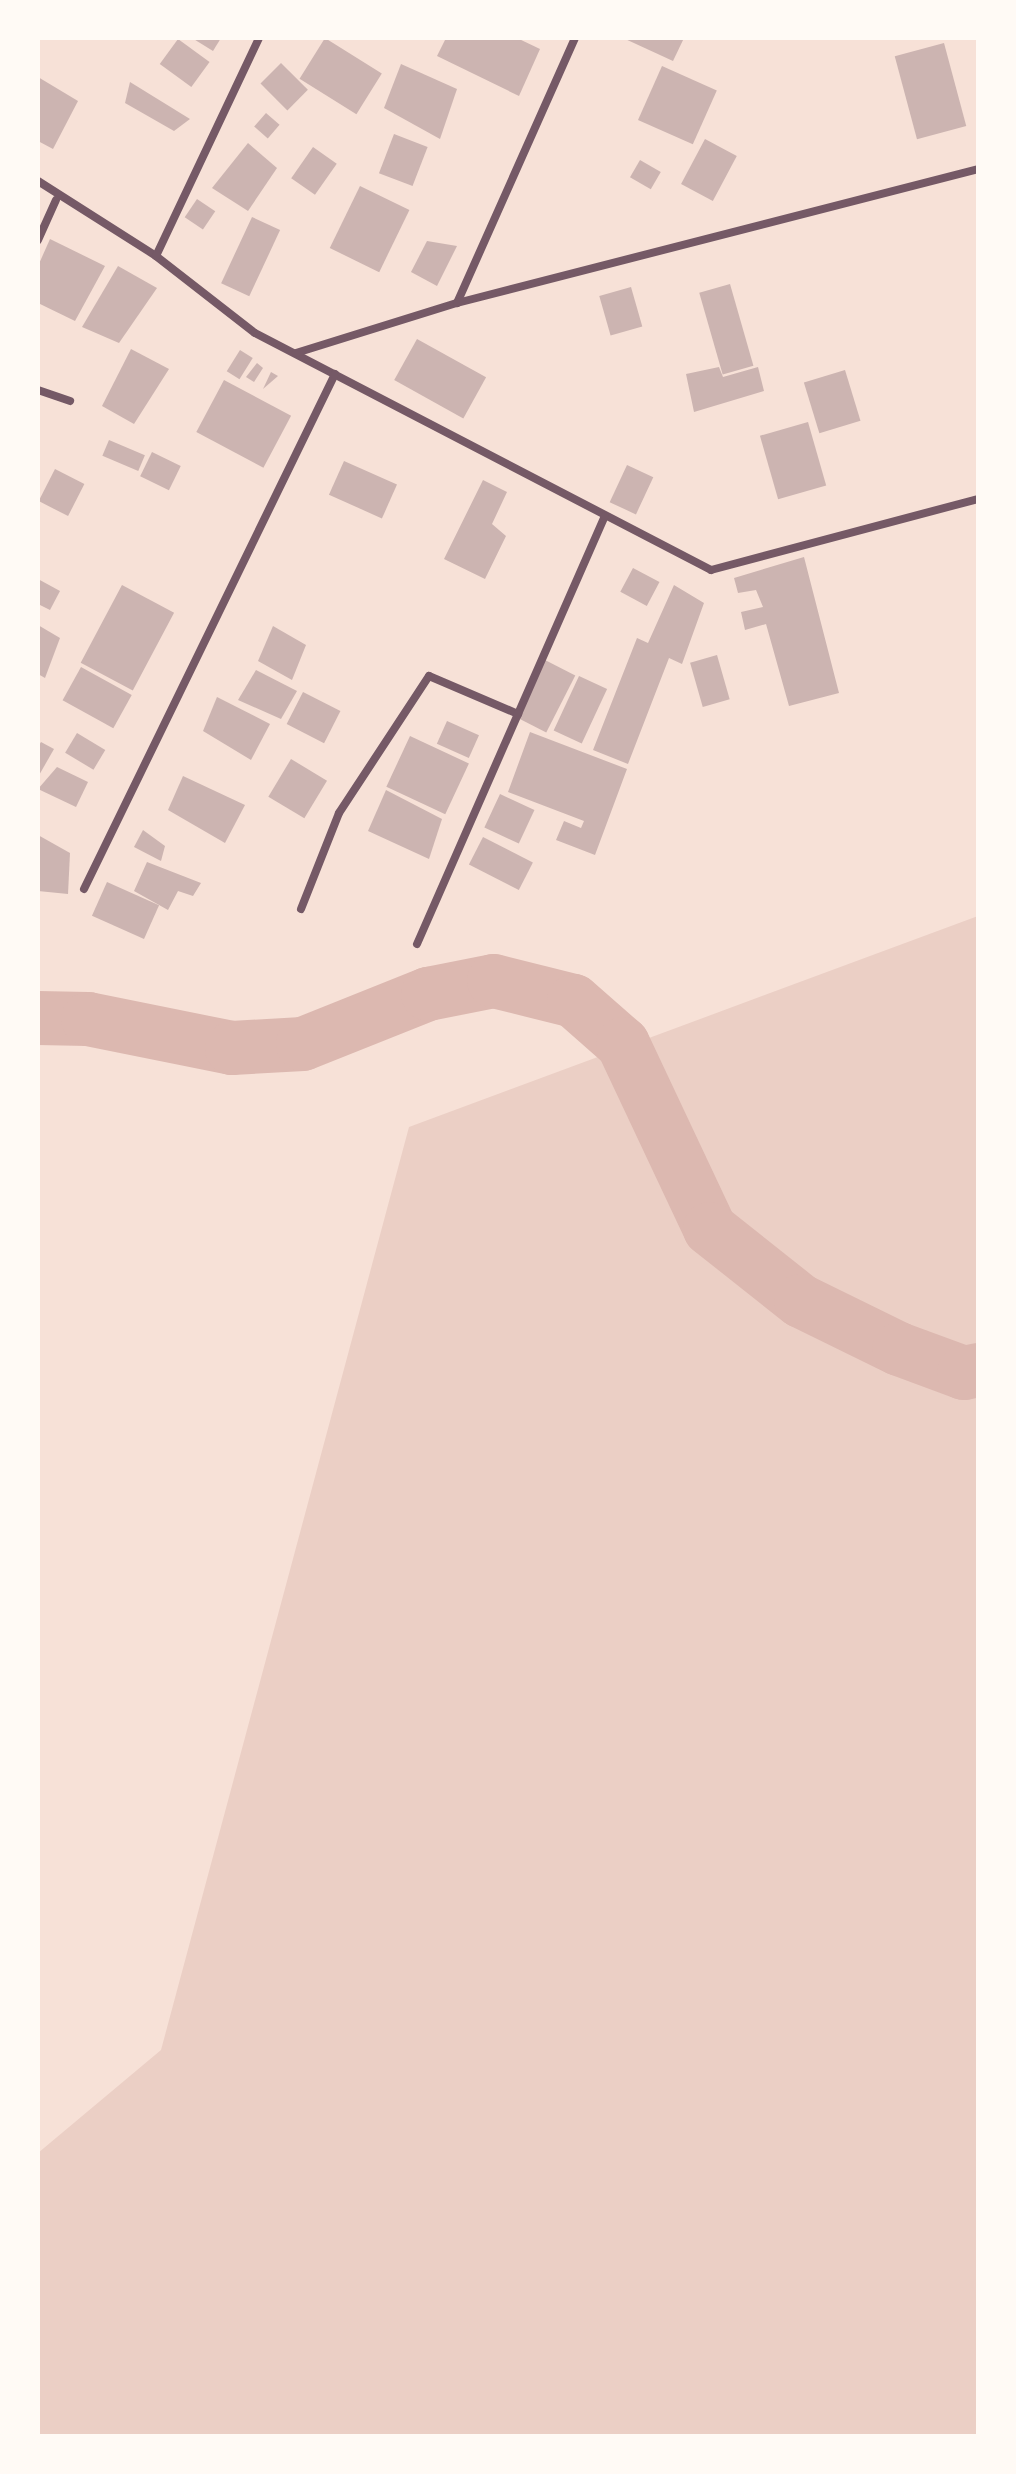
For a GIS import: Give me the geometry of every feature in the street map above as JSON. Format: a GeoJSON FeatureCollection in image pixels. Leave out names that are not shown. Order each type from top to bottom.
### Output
{"type":"FeatureCollection","features":[{"type":"Feature","properties":{"kind":"street"},"geometry":{"type":"LineString","coordinates":[[156,256],[259,38]]}},
{"type":"Feature","properties":{"kind":"street"},"geometry":{"type":"LineString","coordinates":[[457,303],[575,38]]}},
{"type":"Feature","properties":{"kind":"street"},"geometry":{"type":"LineString","coordinates":[[296,353],[457,303],[978,169]]}},
{"type":"Feature","properties":{"kind":"street"},"geometry":{"type":"LineString","coordinates":[[38,181],[56,200],[156,256],[255,333],[711,570],[978,499]]}},
{"type":"Feature","properties":{"kind":"street"},"geometry":{"type":"LineString","coordinates":[[38,240],[56,200]]}},
{"type":"Feature","properties":{"kind":"street"},"geometry":{"type":"LineString","coordinates":[[84,889],[335,374]]}},
{"type":"Feature","properties":{"kind":"street"},"geometry":{"type":"LineString","coordinates":[[38,390],[70,401]]}},
{"type":"Feature","properties":{"kind":"street"},"geometry":{"type":"LineString","coordinates":[[417,944],[605,516]]}},
{"type":"Feature","properties":{"kind":"street"},"geometry":{"type":"LineString","coordinates":[[301,909],[339,813],[429,676],[518,714]]}},
{"type":"Feature","properties":{"kind":"shaded area"},"geometry":{"type":"Polygon","coordinates":[[[978,916],[978,2436],[38,2436],[38,2153],[161,2050],[409,1127],[978,916]]]}},
{"type":"Feature","properties":{"kind":"building"},"geometry":{"type":"Polygon","coordinates":[[[192,38],[221,38],[213,51],[192,38]]]}},
{"type":"Feature","properties":{"kind":"building"},"geometry":{"type":"Polygon","coordinates":[[[325,38],[382,74],[356,114],[300,79],[325,38]]]}},
{"type":"Feature","properties":{"kind":"building"},"geometry":{"type":"Polygon","coordinates":[[[446,38],[517,38],[540,49],[519,96],[437,56],[446,38]]]}},
{"type":"Feature","properties":{"kind":"building"},"geometry":{"type":"Polygon","coordinates":[[[623,38],[684,38],[673,61],[623,38]]]}},
{"type":"Feature","properties":{"kind":"building"},"geometry":{"type":"Polygon","coordinates":[[[178,39],[210,62],[191,87],[160,64],[178,39]]]}},
{"type":"Feature","properties":{"kind":"building"},"geometry":{"type":"Polygon","coordinates":[[[944,43],[966,126],[917,139],[895,56],[944,43]]]}},
{"type":"Feature","properties":{"kind":"building"},"geometry":{"type":"Polygon","coordinates":[[[281,63],[308,90],[287,110],[260,84],[281,63]]]}},
{"type":"Feature","properties":{"kind":"building"},"geometry":{"type":"Polygon","coordinates":[[[401,64],[457,89],[440,139],[384,108],[401,64]]]}},
{"type":"Feature","properties":{"kind":"building"},"geometry":{"type":"Polygon","coordinates":[[[662,66],[717,90],[693,144],[638,120],[662,66]]]}},
{"type":"Feature","properties":{"kind":"building"},"geometry":{"type":"Polygon","coordinates":[[[38,77],[78,101],[53,149],[38,141],[38,77]]]}},
{"type":"Feature","properties":{"kind":"building"},"geometry":{"type":"Polygon","coordinates":[[[130,82],[190,119],[174,131],[125,103],[130,82]]]}},
{"type":"Feature","properties":{"kind":"building"},"geometry":{"type":"Polygon","coordinates":[[[266,113],[280,125],[268,138],[254,127],[266,113]]]}},
{"type":"Feature","properties":{"kind":"building"},"geometry":{"type":"Polygon","coordinates":[[[394,134],[428,147],[413,186],[379,173],[394,134]]]}},
{"type":"Feature","properties":{"kind":"building"},"geometry":{"type":"Polygon","coordinates":[[[705,139],[737,156],[713,201],[681,184],[705,139]]]}},
{"type":"Feature","properties":{"kind":"building"},"geometry":{"type":"Polygon","coordinates":[[[248,143],[277,168],[248,211],[212,188],[248,143]]]}},
{"type":"Feature","properties":{"kind":"building"},"geometry":{"type":"Polygon","coordinates":[[[313,147],[337,164],[315,195],[291,178],[313,147]]]}},
{"type":"Feature","properties":{"kind":"building"},"geometry":{"type":"Polygon","coordinates":[[[640,160],[661,172],[651,189],[630,177],[640,160]]]}},
{"type":"Feature","properties":{"kind":"building"},"geometry":{"type":"Polygon","coordinates":[[[360,186],[409,210],[379,272],[330,248],[360,186]]]}},
{"type":"Feature","properties":{"kind":"building"},"geometry":{"type":"Polygon","coordinates":[[[197,199],[215,211],[203,230],[185,217],[197,199]]]}},
{"type":"Feature","properties":{"kind":"building"},"geometry":{"type":"Polygon","coordinates":[[[252,217],[280,230],[249,296],[221,283],[252,217]]]}},
{"type":"Feature","properties":{"kind":"building"},"geometry":{"type":"Polygon","coordinates":[[[50,239],[105,266],[75,321],[38,303],[38,266],[50,239]]]}},
{"type":"Feature","properties":{"kind":"building"},"geometry":{"type":"Polygon","coordinates":[[[427,241],[457,246],[437,286],[411,272],[427,241]]]}},
{"type":"Feature","properties":{"kind":"building"},"geometry":{"type":"Polygon","coordinates":[[[118,266],[157,288],[119,343],[82,327],[118,266]]]}},
{"type":"Feature","properties":{"kind":"building"},"geometry":{"type":"Polygon","coordinates":[[[730,284],[753,366],[723,375],[699,293],[730,284]]]}},
{"type":"Feature","properties":{"kind":"building"},"geometry":{"type":"Polygon","coordinates":[[[631,287],[642,326],[611,336],[599,296],[631,287]]]}},
{"type":"Feature","properties":{"kind":"building"},"geometry":{"type":"Polygon","coordinates":[[[417,339],[486,377],[463,418],[394,380],[417,339]]]}},
{"type":"Feature","properties":{"kind":"building"},"geometry":{"type":"Polygon","coordinates":[[[131,349],[169,369],[134,424],[102,406],[131,349]]]}},
{"type":"Feature","properties":{"kind":"building"},"geometry":{"type":"Polygon","coordinates":[[[240,350],[253,358],[239,379],[227,371],[240,350]]]}},
{"type":"Feature","properties":{"kind":"building"},"geometry":{"type":"Polygon","coordinates":[[[257,363],[263,368],[254,382],[246,377],[257,363]]]}},
{"type":"Feature","properties":{"kind":"building"},"geometry":{"type":"Polygon","coordinates":[[[719,367],[723,377],[758,367],[764,391],[694,412],[686,374],[719,367]]]}},
{"type":"Feature","properties":{"kind":"building"},"geometry":{"type":"Polygon","coordinates":[[[845,370],[860,421],[819,433],[804,383],[845,370]]]}},
{"type":"Feature","properties":{"kind":"building"},"geometry":{"type":"Polygon","coordinates":[[[271,372],[278,376],[263,389],[271,372]]]}},
{"type":"Feature","properties":{"kind":"building"},"geometry":{"type":"Polygon","coordinates":[[[224,380],[291,416],[263,468],[196,432],[224,380]]]}},
{"type":"Feature","properties":{"kind":"building"},"geometry":{"type":"Polygon","coordinates":[[[808,422],[826,485],[778,499],[760,436],[808,422]]]}},
{"type":"Feature","properties":{"kind":"building"},"geometry":{"type":"Polygon","coordinates":[[[109,440],[145,455],[138,471],[102,456],[109,440]]]}},
{"type":"Feature","properties":{"kind":"building"},"geometry":{"type":"Polygon","coordinates":[[[152,452],[181,466],[169,490],[140,476],[152,452]]]}},
{"type":"Feature","properties":{"kind":"building"},"geometry":{"type":"Polygon","coordinates":[[[344,461],[397,485],[382,518],[329,495],[344,461]]]}},
{"type":"Feature","properties":{"kind":"building"},"geometry":{"type":"Polygon","coordinates":[[[627,465],[653,477],[636,514],[610,502],[627,465]]]}},
{"type":"Feature","properties":{"kind":"building"},"geometry":{"type":"Polygon","coordinates":[[[55,469],[84,484],[68,516],[39,501],[55,469]]]}},
{"type":"Feature","properties":{"kind":"building"},"geometry":{"type":"Polygon","coordinates":[[[483,480],[507,492],[492,524],[506,536],[485,579],[444,559],[483,480]]]}},
{"type":"Feature","properties":{"kind":"building"},"geometry":{"type":"Polygon","coordinates":[[[804,557],[839,693],[789,706],[766,624],[745,630],[741,612],[763,607],[756,590],[738,593],[734,578],[804,557]]]}},
{"type":"Feature","properties":{"kind":"building"},"geometry":{"type":"Polygon","coordinates":[[[633,568],[659,582],[647,606],[620,592],[633,568]]]}},
{"type":"Feature","properties":{"kind":"building"},"geometry":{"type":"Polygon","coordinates":[[[38,579],[60,591],[50,610],[38,604],[38,579]]]}},
{"type":"Feature","properties":{"kind":"building"},"geometry":{"type":"Polygon","coordinates":[[[122,585],[174,613],[133,690],[81,663],[122,585]]]}},
{"type":"Feature","properties":{"kind":"building"},"geometry":{"type":"Polygon","coordinates":[[[674,585],[704,603],[682,664],[669,658],[628,764],[593,750],[637,638],[648,643],[674,585]]]}},
{"type":"Feature","properties":{"kind":"building"},"geometry":{"type":"Polygon","coordinates":[[[38,625],[60,638],[45,678],[38,674],[38,625]]]}},
{"type":"Feature","properties":{"kind":"building"},"geometry":{"type":"Polygon","coordinates":[[[273,626],[306,645],[292,680],[258,661],[273,626]]]}},
{"type":"Feature","properties":{"kind":"building"},"geometry":{"type":"Polygon","coordinates":[[[717,655],[730,699],[703,707],[690,663],[717,655]]]}},
{"type":"Feature","properties":{"kind":"building"},"geometry":{"type":"Polygon","coordinates":[[[545,660],[575,675],[546,732],[516,717],[545,660]]]}},
{"type":"Feature","properties":{"kind":"building"},"geometry":{"type":"Polygon","coordinates":[[[81,667],[132,695],[113,728],[63,700],[81,667]]]}},
{"type":"Feature","properties":{"kind":"building"},"geometry":{"type":"Polygon","coordinates":[[[256,670],[297,691],[281,719],[238,700],[256,670]]]}},
{"type":"Feature","properties":{"kind":"building"},"geometry":{"type":"Polygon","coordinates":[[[579,676],[607,689],[582,743],[554,730],[579,676]]]}},
{"type":"Feature","properties":{"kind":"building"},"geometry":{"type":"Polygon","coordinates":[[[303,692],[340,711],[324,743],[287,724],[303,692]]]}},
{"type":"Feature","properties":{"kind":"building"},"geometry":{"type":"Polygon","coordinates":[[[217,697],[270,724],[251,760],[203,731],[217,697]]]}},
{"type":"Feature","properties":{"kind":"building"},"geometry":{"type":"Polygon","coordinates":[[[447,721],[479,735],[469,758],[437,744],[447,721]]]}},
{"type":"Feature","properties":{"kind":"building"},"geometry":{"type":"Polygon","coordinates":[[[530,732],[627,769],[595,855],[556,840],[564,821],[581,828],[584,821],[508,792],[530,732]]]}},
{"type":"Feature","properties":{"kind":"building"},"geometry":{"type":"Polygon","coordinates":[[[77,733],[105,750],[93,770],[65,753],[77,733]]]}},
{"type":"Feature","properties":{"kind":"building"},"geometry":{"type":"Polygon","coordinates":[[[410,736],[469,763],[445,814],[386,787],[410,736]]]}},
{"type":"Feature","properties":{"kind":"building"},"geometry":{"type":"Polygon","coordinates":[[[41,742],[54,749],[38,777],[38,747],[41,742]]]}},
{"type":"Feature","properties":{"kind":"building"},"geometry":{"type":"Polygon","coordinates":[[[291,759],[327,781],[304,818],[268,797],[291,759]]]}},
{"type":"Feature","properties":{"kind":"building"},"geometry":{"type":"Polygon","coordinates":[[[57,767],[88,782],[76,807],[38,789],[57,767]]]}},
{"type":"Feature","properties":{"kind":"building"},"geometry":{"type":"Polygon","coordinates":[[[183,776],[245,805],[225,843],[168,810],[183,776]]]}},
{"type":"Feature","properties":{"kind":"building"},"geometry":{"type":"Polygon","coordinates":[[[386,790],[442,819],[429,859],[368,831],[386,790]]]}},
{"type":"Feature","properties":{"kind":"building"},"geometry":{"type":"Polygon","coordinates":[[[500,794],[534,810],[519,844],[484,828],[500,794]]]}},
{"type":"Feature","properties":{"kind":"building"},"geometry":{"type":"Polygon","coordinates":[[[143,830],[165,846],[161,861],[134,847],[143,830]]]}},
{"type":"Feature","properties":{"kind":"building"},"geometry":{"type":"Polygon","coordinates":[[[38,835],[70,853],[68,894],[38,891],[38,835]]]}},
{"type":"Feature","properties":{"kind":"building"},"geometry":{"type":"Polygon","coordinates":[[[483,837],[533,862],[519,890],[469,865],[483,837]]]}},
{"type":"Feature","properties":{"kind":"building"},"geometry":{"type":"Polygon","coordinates":[[[147,862],[201,883],[193,896],[178,891],[168,910],[134,891],[147,862]]]}},
{"type":"Feature","properties":{"kind":"building"},"geometry":{"type":"Polygon","coordinates":[[[107,882],[159,905],[144,939],[92,916],[107,882]]]}},
{"type":"Feature","properties":{"kind":"waterway"},"geometry":{"type":"LineString","coordinates":[[38,1018],[88,1019],[232,1048],[303,1044],[428,994],[494,981],[574,1001],[623,1044],[710,1229],[801,1301],[899,1349],[964,1373],[978,1370]]}}]}
